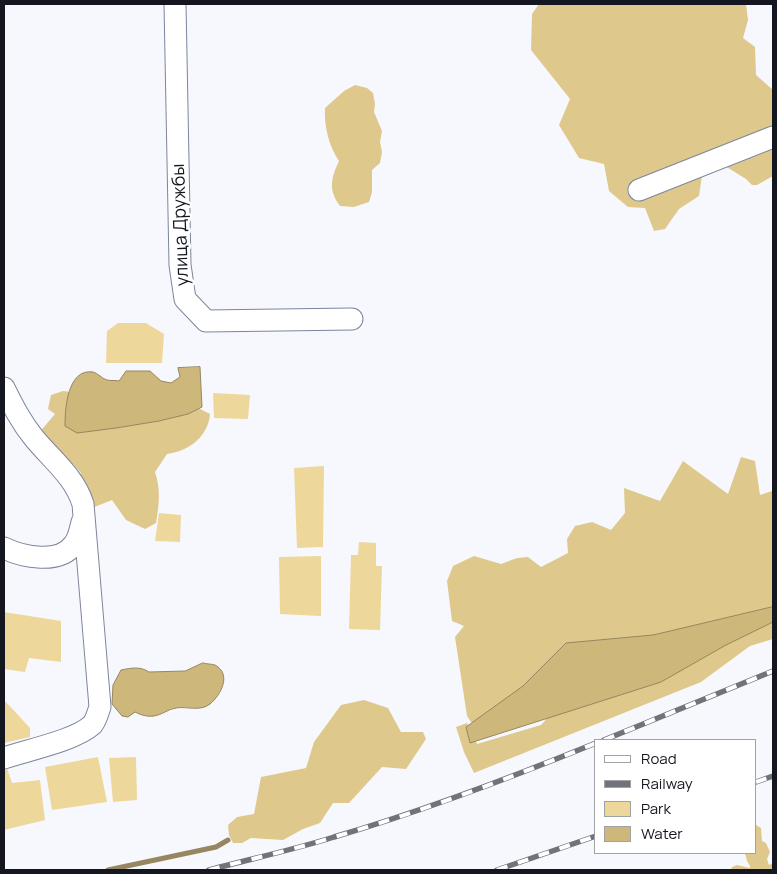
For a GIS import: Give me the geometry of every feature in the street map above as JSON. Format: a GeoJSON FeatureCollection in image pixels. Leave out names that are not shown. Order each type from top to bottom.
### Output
{"type":"FeatureCollection","features":[{"type":"Feature","properties":{"kind":"street","name":"улица Дружбы"},"geometry":{"type":"LineString","coordinates":[[175,4],[180,264],[185,299],[206,321],[352,319]]}},
{"type":"Feature","properties":{"kind":"street"},"geometry":{"type":"LineString","coordinates":[[639,190],[773,137]]}},
{"type":"Feature","properties":{"kind":"street"},"geometry":{"type":"LineString","coordinates":[[4,388],[17,415],[26,428],[71,478],[83,504],[100,707],[94,724],[84,730],[61,740],[4,758]]}},
{"type":"Feature","properties":{"kind":"street"},"geometry":{"type":"LineString","coordinates":[[4,548],[16,554],[38,558],[65,552],[76,542],[84,518]]}},
{"type":"Feature","properties":{"kind":"green space"},"geometry":{"type":"Polygon","coordinates":[[[118,323],[146,323],[164,334],[162,363],[106,363],[107,331],[118,323]]]}},
{"type":"Feature","properties":{"kind":"green space"},"geometry":{"type":"Polygon","coordinates":[[[213,393],[250,395],[248,419],[214,418],[213,393]]]}},
{"type":"Feature","properties":{"kind":"green space"},"geometry":{"type":"Polygon","coordinates":[[[324,466],[323,547],[297,548],[294,468],[324,466]]]}},
{"type":"Feature","properties":{"kind":"green space"},"geometry":{"type":"Polygon","coordinates":[[[159,513],[181,515],[180,542],[155,541],[159,513]]]}},
{"type":"Feature","properties":{"kind":"green space"},"geometry":{"type":"Polygon","coordinates":[[[359,542],[376,543],[376,566],[382,566],[380,630],[349,629],[351,555],[358,555],[359,542]]]}},
{"type":"Feature","properties":{"kind":"green space"},"geometry":{"type":"Polygon","coordinates":[[[321,556],[321,616],[280,614],[279,557],[321,556]]]}},
{"type":"Feature","properties":{"kind":"green space"},"geometry":{"type":"Polygon","coordinates":[[[4,612],[61,621],[61,662],[29,658],[25,672],[4,669],[4,612]]]}},
{"type":"Feature","properties":{"kind":"green space"},"geometry":{"type":"Polygon","coordinates":[[[4,702],[30,728],[30,737],[4,743],[4,702]]]}},
{"type":"Feature","properties":{"kind":"green space"},"geometry":{"type":"Polygon","coordinates":[[[98,757],[107,802],[52,810],[45,767],[98,757]]]}},
{"type":"Feature","properties":{"kind":"green space"},"geometry":{"type":"Polygon","coordinates":[[[136,757],[137,800],[113,802],[109,758],[136,757]]]}},
{"type":"Feature","properties":{"kind":"green space"},"geometry":{"type":"Polygon","coordinates":[[[4,768],[7,768],[12,783],[40,780],[45,820],[4,830],[4,768]]]}},
{"type":"Feature","properties":{"kind":"shaded area"},"geometry":{"type":"Polygon","coordinates":[[[539,4],[746,4],[748,20],[743,38],[755,47],[756,75],[773,90],[773,176],[757,185],[752,185],[725,166],[702,175],[699,196],[679,209],[665,229],[654,231],[645,208],[628,207],[609,191],[604,164],[579,158],[559,125],[570,99],[531,50],[532,14],[539,4]]]}},
{"type":"Feature","properties":{"kind":"shaded area"},"geometry":{"type":"Polygon","coordinates":[[[355,85],[367,88],[373,93],[374,112],[382,131],[380,142],[382,152],[380,163],[372,170],[372,192],[369,202],[354,207],[340,206],[332,189],[334,173],[339,161],[330,143],[326,129],[325,108],[344,91],[355,85]]]}},
{"type":"Feature","properties":{"kind":"shaded area"},"geometry":{"type":"Polygon","coordinates":[[[63,391],[194,406],[210,414],[206,430],[196,442],[183,450],[167,454],[155,472],[159,498],[156,523],[145,529],[126,520],[112,500],[87,510],[76,481],[81,473],[73,464],[65,467],[37,435],[55,414],[48,409],[51,395],[63,391]]]}},
{"type":"Feature","properties":{"kind":"shaded area"},"geometry":{"type":"Polygon","coordinates":[[[741,457],[755,461],[760,495],[772,491],[773,493],[773,639],[750,646],[701,682],[474,773],[464,752],[456,727],[467,723],[477,744],[541,725],[564,699],[477,724],[471,722],[467,716],[455,637],[464,626],[452,621],[447,581],[453,566],[474,556],[501,564],[517,558],[528,557],[541,567],[568,553],[567,539],[575,526],[592,522],[611,530],[625,513],[624,488],[660,501],[683,461],[728,494],[741,457]]]}},
{"type":"Feature","properties":{"kind":"shaded area"},"geometry":{"type":"Polygon","coordinates":[[[364,700],[388,708],[401,732],[423,732],[426,739],[406,769],[382,767],[349,803],[333,803],[320,823],[303,829],[283,840],[251,838],[242,843],[233,843],[229,835],[228,825],[237,817],[254,814],[261,777],[306,768],[314,742],[341,705],[364,700]]]}},
{"type":"Feature","properties":{"kind":"shaded area"},"geometry":{"type":"Polygon","coordinates":[[[757,826],[761,828],[762,841],[766,843],[770,852],[767,859],[769,865],[773,863],[773,870],[731,870],[732,867],[737,865],[750,868],[745,854],[757,854],[757,826]]]}},
{"type":"Feature","properties":{"kind":"water"},"geometry":{"type":"Polygon","coordinates":[[[200,367],[202,407],[188,414],[159,421],[77,433],[65,426],[69,392],[78,376],[84,373],[93,372],[105,379],[119,381],[126,371],[150,371],[161,381],[171,383],[180,377],[178,368],[200,367]]]}},
{"type":"Feature","properties":{"kind":"water"},"geometry":{"type":"Polygon","coordinates":[[[773,607],[773,622],[726,645],[661,682],[470,743],[466,727],[523,686],[566,643],[653,635],[773,607]]]}},
{"type":"Feature","properties":{"kind":"water"},"geometry":{"type":"Polygon","coordinates":[[[203,663],[215,665],[220,669],[224,679],[218,695],[210,704],[202,708],[176,708],[151,716],[144,716],[135,712],[128,717],[122,716],[112,704],[113,685],[121,670],[135,668],[149,672],[185,671],[203,663]]]}},
{"type":"Feature","properties":{"kind":"waterway"},"geometry":{"type":"LineString","coordinates":[[108,870],[216,847],[228,840]]}},
{"type":"Feature","properties":{"kind":"railway"},"geometry":{"type":"LineString","coordinates":[[606,739],[773,671]]}},
{"type":"Feature","properties":{"kind":"railway"},"geometry":{"type":"LineString","coordinates":[[209,870],[303,846],[367,827],[499,781],[594,744]]}},
{"type":"Feature","properties":{"kind":"railway"},"geometry":{"type":"LineString","coordinates":[[757,782],[773,776]]}},
{"type":"Feature","properties":{"kind":"railway"},"geometry":{"type":"LineString","coordinates":[[497,870],[594,837]]}}]}
